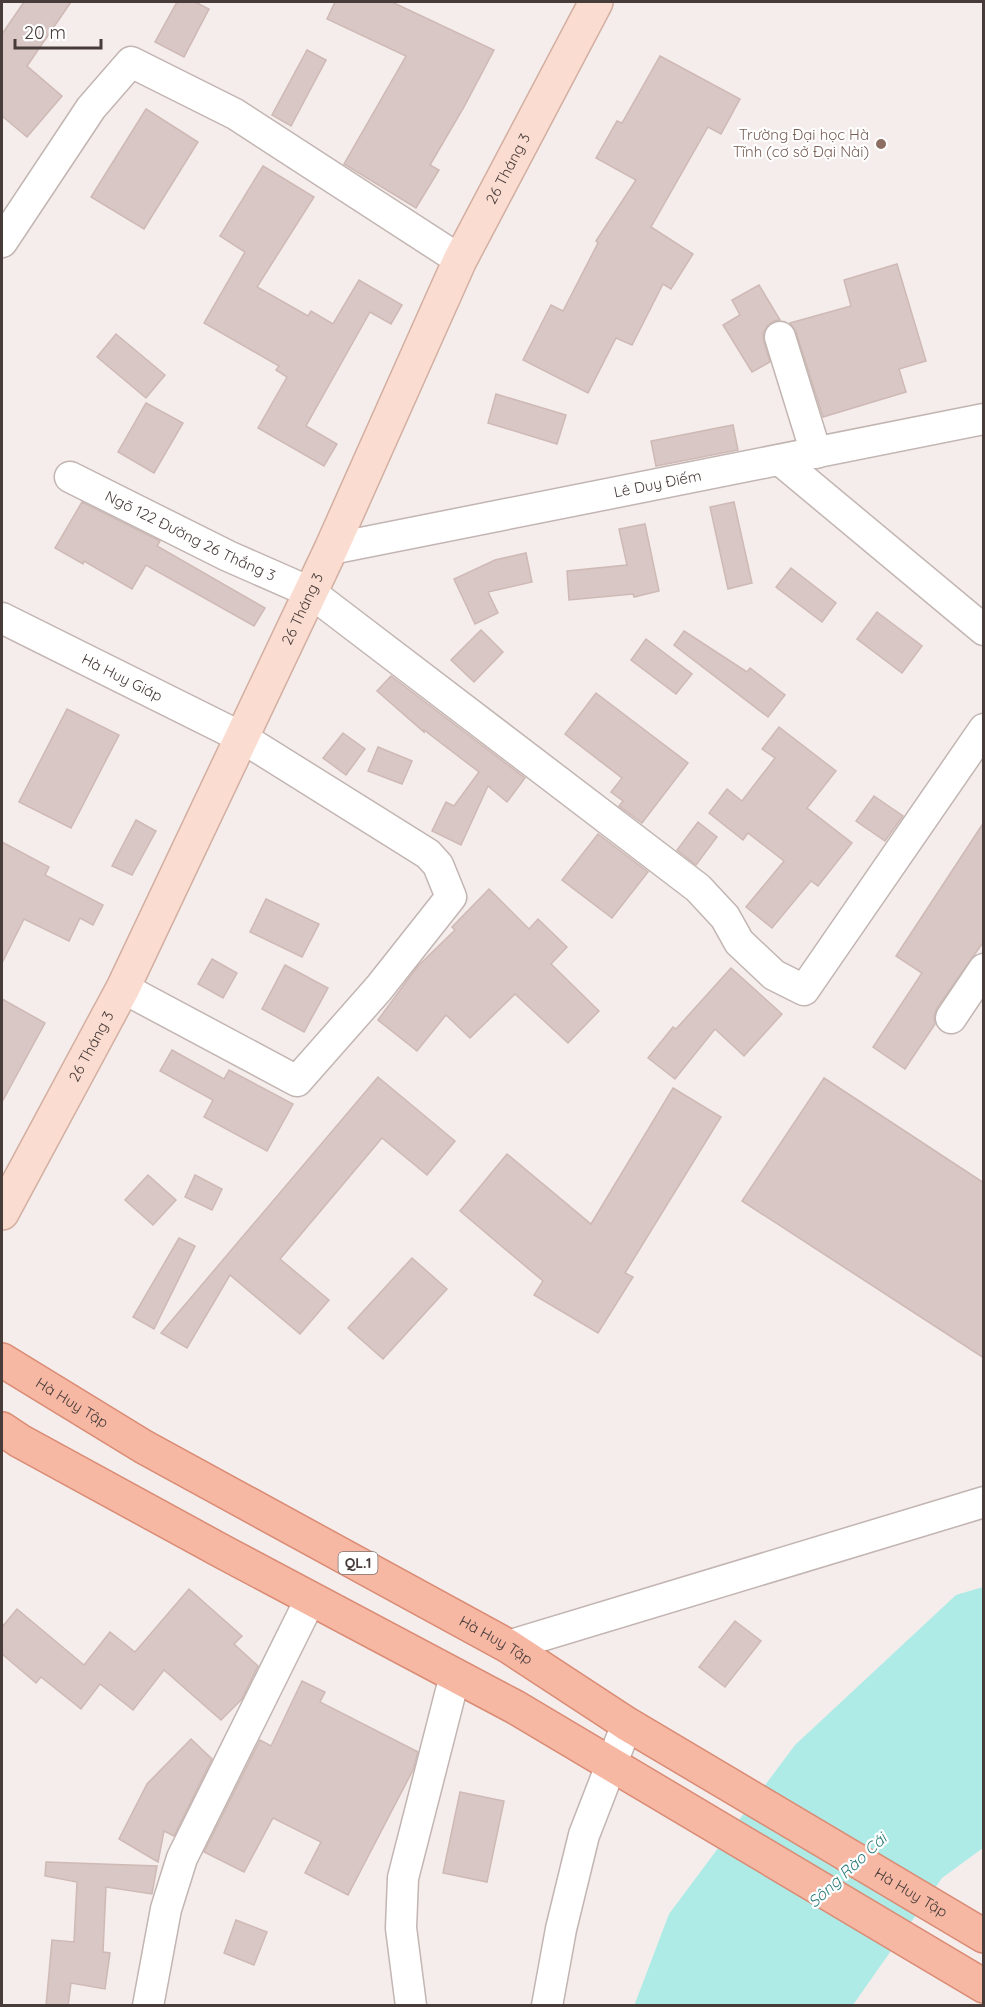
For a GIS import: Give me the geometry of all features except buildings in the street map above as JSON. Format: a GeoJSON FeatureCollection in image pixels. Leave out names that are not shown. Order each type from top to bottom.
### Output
{"type":"FeatureCollection","features":[{"type":"Feature","properties":{"kind":"main road","name":"Hà Huy Tập"},"geometry":{"type":"LineString","coordinates":[[2,1360],[144,1448],[508,1646],[627,1724],[980,1934]]}},
{"type":"Feature","properties":{"kind":"main road"},"geometry":{"type":"LineString","coordinates":[[2,1429],[112,1491],[515,1707],[984,1986]]}},
{"type":"Feature","properties":{"kind":"street","name":"26 Tháng 3"},"geometry":{"type":"LineString","coordinates":[[2,1213],[123,988],[331,549],[460,260],[596,2]]}},
{"type":"Feature","properties":{"kind":"street"},"geometry":{"type":"LineString","coordinates":[[2,242],[91,108],[131,62],[236,114],[460,260]]}},
{"type":"Feature","properties":{"kind":"street"},"geometry":{"type":"LineString","coordinates":[[780,338],[816,453]]}},
{"type":"Feature","properties":{"kind":"street","name":"Lê Duy Điếm"},"geometry":{"type":"LineString","coordinates":[[331,549],[984,419]]}},
{"type":"Feature","properties":{"kind":"street"},"geometry":{"type":"LineString","coordinates":[[780,460],[984,630]]}},
{"type":"Feature","properties":{"kind":"street","name":"Ngõ 122 Đường 26 Thắng 3"},"geometry":{"type":"LineString","coordinates":[[70,477],[228,556],[310,592],[698,888],[725,916],[739,942],[774,975],[804,990],[984,729]]}},
{"type":"Feature","properties":{"kind":"street","name":"Hà Huy Giáp"},"geometry":{"type":"LineString","coordinates":[[2,618],[241,737],[428,854],[438,865],[451,897],[379,988],[297,1081],[123,988]]}},
{"type":"Feature","properties":{"kind":"street"},"geometry":{"type":"LineString","coordinates":[[951,1018],[984,969]]}},
{"type":"Feature","properties":{"kind":"street"},"geometry":{"type":"LineString","coordinates":[[508,1646],[984,1502]]}},
{"type":"Feature","properties":{"kind":"street"},"geometry":{"type":"LineString","coordinates":[[148,2006],[166,1909],[182,1858],[311,1598]]}},
{"type":"Feature","properties":{"kind":"street"},"geometry":{"type":"LineString","coordinates":[[411,2006],[401,1928],[403,1878],[455,1675]]}},
{"type":"Feature","properties":{"kind":"street"},"geometry":{"type":"LineString","coordinates":[[547,2006],[561,1929],[584,1835],[627,1724]]}},
{"type":"Feature","properties":{"kind":"water","name":"Sông Rào Cái"},"geometry":{"type":"Polygon","coordinates":[[[983,1587],[983,1848],[942,1878],[853,2005],[634,2006],[669,1914],[795,1745],[956,1595],[983,1587]]]}},
{"type":"Feature","properties":{"kind":"place","name":"Trường Đại học Hà Tĩnh (cơ sở Đại Nài)"},"geometry":{"type":"Point","coordinates":[881,144]}}]}
